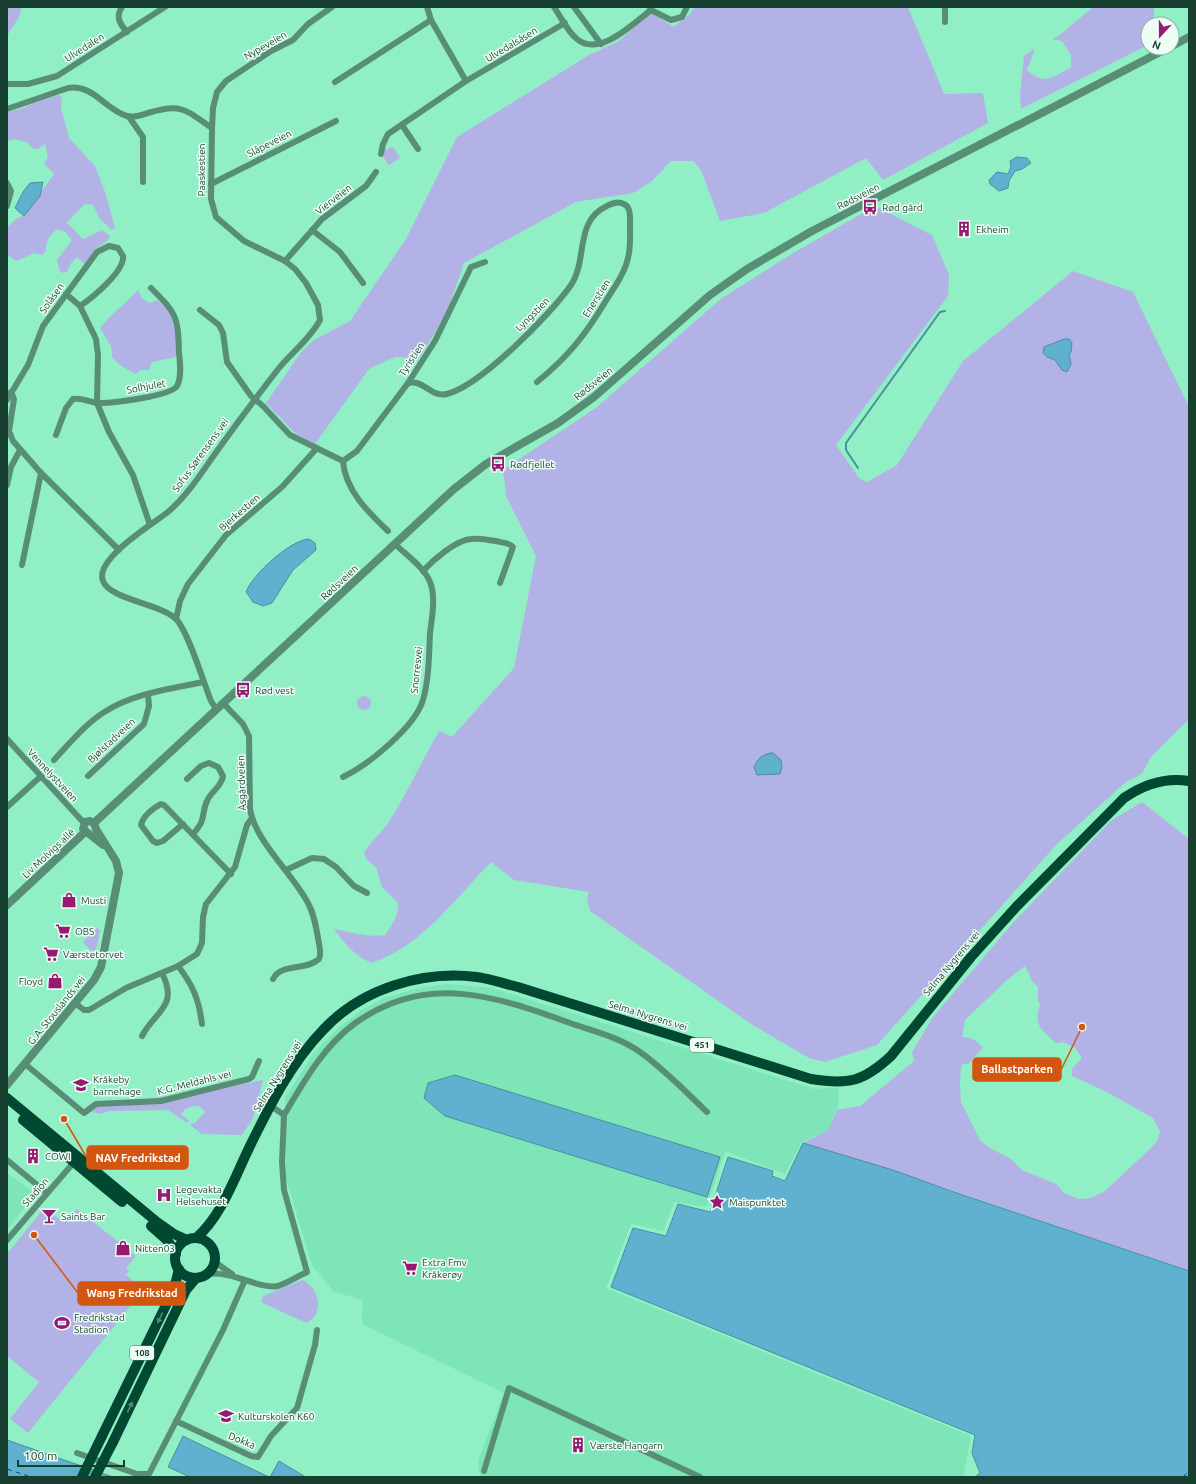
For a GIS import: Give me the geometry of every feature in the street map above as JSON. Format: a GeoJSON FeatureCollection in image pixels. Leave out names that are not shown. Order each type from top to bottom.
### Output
{"type":"FeatureCollection","features":[{"type":"Feature","properties":{"kind":"main road","name":"Selma Nygrens vei"},"geometry":{"type":"LineString","coordinates":[[211,1246],[216,1216],[271,1106],[302,1054],[323,1029],[345,1010],[367,996],[409,980],[447,976],[478,978],[518,987],[811,1079],[830,1082],[853,1080],[878,1068],[891,1056],[970,957],[1017,906],[1124,798],[1137,789],[1154,783],[1189,781]]}},
{"type":"Feature","properties":{"kind":"main road","name":"108"},"geometry":{"type":"LineString","coordinates":[[7,1098],[162,1234],[176,1254],[176,1264],[179,1269],[170,1297],[82,1477]]}},
{"type":"Feature","properties":{"kind":"main road","name":"108"},"geometry":{"type":"LineString","coordinates":[[7,1107],[165,1228],[192,1239],[204,1240],[211,1246]]}},
{"type":"Feature","properties":{"kind":"main road","name":"Selma Nygrens vei"},"geometry":{"type":"LineString","coordinates":[[192,1239],[216,1216]]}},
{"type":"Feature","properties":{"kind":"main road"},"geometry":{"type":"LineString","coordinates":[[176,1254],[180,1246],[192,1239]]}},
{"type":"Feature","properties":{"kind":"main road"},"geometry":{"type":"LineString","coordinates":[[179,1269],[186,1276],[196,1278],[207,1274],[212,1268],[215,1260],[214,1252],[211,1246]]}},
{"type":"Feature","properties":{"kind":"main road","name":"108"},"geometry":{"type":"LineString","coordinates":[[95,1477],[186,1290],[196,1278]]}},
{"type":"Feature","properties":{"kind":"street"},"geometry":{"type":"LineString","coordinates":[[122,7],[119,12],[119,22],[127,32]]}},
{"type":"Feature","properties":{"kind":"street","name":"Ulvedalen"},"geometry":{"type":"LineString","coordinates":[[7,84],[34,84],[57,76],[165,7]]}},
{"type":"Feature","properties":{"kind":"street","name":"Nypeveien"},"geometry":{"type":"LineString","coordinates":[[212,128],[212,108],[218,92],[226,81],[271,51],[294,40],[308,24],[332,7]]}},
{"type":"Feature","properties":{"kind":"street"},"geometry":{"type":"LineString","coordinates":[[427,7],[431,20],[466,81]]}},
{"type":"Feature","properties":{"kind":"street"},"geometry":{"type":"LineString","coordinates":[[554,7],[578,40],[591,45],[601,44],[617,37],[651,9],[671,20],[682,17],[686,7]]}},
{"type":"Feature","properties":{"kind":"street"},"geometry":{"type":"LineString","coordinates":[[574,7],[601,44]]}},
{"type":"Feature","properties":{"kind":"street"},"geometry":{"type":"LineString","coordinates":[[945,22],[946,7]]}},
{"type":"Feature","properties":{"kind":"street"},"geometry":{"type":"LineString","coordinates":[[334,82],[431,20]]}},
{"type":"Feature","properties":{"kind":"street","name":"Ulvedalsåsen"},"geometry":{"type":"LineString","coordinates":[[381,154],[383,144],[388,134],[466,81],[565,23]]}},
{"type":"Feature","properties":{"kind":"street"},"geometry":{"type":"LineString","coordinates":[[1180,42],[1189,37]]}},
{"type":"Feature","properties":{"kind":"street","name":"Rødsveien"},"geometry":{"type":"LineString","coordinates":[[90,828],[216,709],[454,489],[486,464],[558,423],[619,375],[710,295],[747,269],[812,231],[1152,56]]}},
{"type":"Feature","properties":{"kind":"street"},"geometry":{"type":"LineString","coordinates":[[7,108],[68,88],[78,87],[89,91],[113,109],[129,117],[143,138],[143,182]]}},
{"type":"Feature","properties":{"kind":"street"},"geometry":{"type":"LineString","coordinates":[[129,117],[168,107],[176,107],[184,110],[212,128]]}},
{"type":"Feature","properties":{"kind":"street","name":"Slåpeveien"},"geometry":{"type":"LineString","coordinates":[[211,184],[336,121]]}},
{"type":"Feature","properties":{"kind":"street"},"geometry":{"type":"LineString","coordinates":[[402,125],[418,149]]}},
{"type":"Feature","properties":{"kind":"street","name":"Paaskestien"},"geometry":{"type":"LineString","coordinates":[[212,128],[211,199],[216,217],[244,241],[285,261]]}},
{"type":"Feature","properties":{"kind":"street","name":"Vierveien"},"geometry":{"type":"LineString","coordinates":[[285,261],[332,210],[366,186],[376,172]]}},
{"type":"Feature","properties":{"kind":"street"},"geometry":{"type":"LineString","coordinates":[[7,183],[11,191],[7,206]]}},
{"type":"Feature","properties":{"kind":"street","name":"Lyngstien"},"geometry":{"type":"LineString","coordinates":[[408,383],[419,382],[439,395],[447,394],[461,388],[478,378],[537,324],[572,283],[578,269],[587,226],[596,212],[615,202],[621,202],[627,206]]}},
{"type":"Feature","properties":{"kind":"street","name":"Enerstien"},"geometry":{"type":"LineString","coordinates":[[537,382],[567,356],[582,338],[620,278],[626,264],[630,242],[630,213],[627,206]]}},
{"type":"Feature","properties":{"kind":"street"},"geometry":{"type":"LineString","coordinates":[[312,230],[340,252],[363,283]]}},
{"type":"Feature","properties":{"kind":"street","name":"Solåsen"},"geometry":{"type":"LineString","coordinates":[[7,400],[28,365],[40,331],[66,294],[101,248],[109,246],[118,248],[123,256],[121,268],[80,306]]}},
{"type":"Feature","properties":{"kind":"street","name":"Sofus Sørensens vei"},"geometry":{"type":"LineString","coordinates":[[176,619],[164,612],[117,593],[104,584],[102,575],[103,568],[119,550],[169,511],[186,494],[255,400],[320,320],[318,305],[306,283],[295,269],[285,261]]}},
{"type":"Feature","properties":{"kind":"street","name":"Tyristien"},"geometry":{"type":"LineString","coordinates":[[343,461],[357,451],[408,383],[435,341],[471,267],[485,262]]}},
{"type":"Feature","properties":{"kind":"street","name":"Solhjulet"},"geometry":{"type":"LineString","coordinates":[[56,435],[66,408],[70,401],[77,398],[97,403],[165,394],[173,390],[178,385],[180,377],[179,351],[175,315],[151,288]]}},
{"type":"Feature","properties":{"kind":"street"},"geometry":{"type":"LineString","coordinates":[[66,294],[80,306],[96,339],[98,355],[97,403],[109,432],[133,475],[150,525]]}},
{"type":"Feature","properties":{"kind":"street"},"geometry":{"type":"LineString","coordinates":[[200,310],[219,325],[223,333],[228,366],[255,400],[290,435],[343,461],[345,476],[365,509],[388,530]]}},
{"type":"Feature","properties":{"kind":"street"},"geometry":{"type":"LineString","coordinates":[[11,392],[14,399],[9,431],[13,441],[42,473],[119,550]]}},
{"type":"Feature","properties":{"kind":"street","name":"Bjerkestien"},"geometry":{"type":"LineString","coordinates":[[176,619],[180,601],[188,584],[226,536],[282,487],[317,448]]}},
{"type":"Feature","properties":{"kind":"street"},"geometry":{"type":"LineString","coordinates":[[7,485],[11,467],[20,450]]}},
{"type":"Feature","properties":{"kind":"street"},"geometry":{"type":"LineString","coordinates":[[22,565],[42,473]]}},
{"type":"Feature","properties":{"kind":"street"},"geometry":{"type":"LineString","coordinates":[[423,571],[439,556],[462,541],[472,538],[484,539],[507,544],[513,547],[500,583]]}},
{"type":"Feature","properties":{"kind":"street","name":"Snorresvei"},"geometry":{"type":"LineString","coordinates":[[343,777],[354,771],[381,751],[408,724],[419,712],[426,687],[432,599],[430,582],[423,571],[395,544]]}},
{"type":"Feature","properties":{"kind":"street"},"geometry":{"type":"LineString","coordinates":[[176,619],[185,635],[203,682],[216,709]]}},
{"type":"Feature","properties":{"kind":"street","name":"Bjølstadveien"},"geometry":{"type":"LineString","coordinates":[[54,760],[94,719],[106,711],[132,699],[148,694],[203,682]]}},
{"type":"Feature","properties":{"kind":"street","name":"Bjølstadveien"},"geometry":{"type":"LineString","coordinates":[[88,776],[144,724],[149,706],[148,694]]}},
{"type":"Feature","properties":{"kind":"street","name":"Åsgårdveien"},"geometry":{"type":"LineString","coordinates":[[75,1003],[84,1010],[89,1010],[126,988],[178,966],[199,952],[202,943],[203,917],[206,904],[231,874],[238,859],[246,825],[252,818],[250,809],[249,736],[243,724],[223,703]]}},
{"type":"Feature","properties":{"kind":"street","name":"Vennelystveien"},"geometry":{"type":"LineString","coordinates":[[7,739],[40,777],[90,828]]}},
{"type":"Feature","properties":{"kind":"street"},"geometry":{"type":"LineString","coordinates":[[187,779],[201,766],[208,763],[218,767],[223,776],[221,784],[207,800],[203,820],[193,834]]}},
{"type":"Feature","properties":{"kind":"street"},"geometry":{"type":"LineString","coordinates":[[7,807],[40,777]]}},
{"type":"Feature","properties":{"kind":"street"},"geometry":{"type":"LineString","coordinates":[[183,824],[163,841],[157,843],[153,841],[141,825],[143,819],[161,804],[167,808],[183,824],[193,834],[231,874]]}},
{"type":"Feature","properties":{"kind":"street"},"geometry":{"type":"LineString","coordinates":[[252,818],[276,859],[286,870],[311,909],[316,927],[320,956],[313,963],[280,971],[274,979]]}},
{"type":"Feature","properties":{"kind":"street","name":"G.A. Stouslands vei"},"geometry":{"type":"LineString","coordinates":[[7,1085],[98,975],[103,961],[119,873],[116,861],[90,828]]}},
{"type":"Feature","properties":{"kind":"street","name":"Liv Molvigs allé"},"geometry":{"type":"LineString","coordinates":[[7,906],[90,828]]}},
{"type":"Feature","properties":{"kind":"street"},"geometry":{"type":"LineString","coordinates":[[286,870],[312,858],[324,858],[336,867],[354,886],[367,893]]}},
{"type":"Feature","properties":{"kind":"street"},"geometry":{"type":"LineString","coordinates":[[178,966],[195,991],[200,1005],[202,1024]]}},
{"type":"Feature","properties":{"kind":"street"},"geometry":{"type":"LineString","coordinates":[[142,1036],[166,1006],[168,990],[162,973]]}},
{"type":"Feature","properties":{"kind":"street"},"geometry":{"type":"LineString","coordinates":[[215,1260],[219,1265],[233,1275],[245,1280],[269,1286],[278,1286],[307,1272],[284,1190],[282,1162],[284,1115],[306,1079],[326,1051],[354,1024],[397,1001],[432,994],[452,993],[496,999],[618,1040],[639,1051],[664,1071],[707,1112]]}},
{"type":"Feature","properties":{"kind":"street","name":"K.G. Meldahls vei"},"geometry":{"type":"LineString","coordinates":[[25,1064],[84,1113],[96,1104],[161,1102],[248,1079],[252,1077],[259,1062]]}},
{"type":"Feature","properties":{"kind":"street"},"geometry":{"type":"LineString","coordinates":[[271,1106],[284,1115]]}},
{"type":"Feature","properties":{"kind":"street","name":"Stadion"},"geometry":{"type":"LineString","coordinates":[[7,1240],[76,1159]]}},
{"type":"Feature","properties":{"kind":"street"},"geometry":{"type":"LineString","coordinates":[[7,1160],[47,1193]]}},
{"type":"Feature","properties":{"kind":"street"},"geometry":{"type":"LineString","coordinates":[[207,1274],[220,1273],[233,1275]]}},
{"type":"Feature","properties":{"kind":"street"},"geometry":{"type":"LineString","coordinates":[[77,1452],[137,1474],[146,1475],[153,1470],[176,1421],[223,1330],[245,1280]]}},
{"type":"Feature","properties":{"kind":"street","name":"Dokka"},"geometry":{"type":"LineString","coordinates":[[176,1421],[251,1456],[258,1457],[272,1436],[297,1408],[316,1345],[317,1330]]}},
{"type":"Feature","properties":{"kind":"street"},"geometry":{"type":"LineString","coordinates":[[484,1471],[509,1388],[700,1477]]}},
{"type":"Feature","properties":{"kind":"shaded area"},"geometry":{"type":"Polygon","coordinates":[[[7,7],[22,7],[19,17],[7,36],[7,7]]]}},
{"type":"Feature","properties":{"kind":"shaded area"},"geometry":{"type":"Polygon","coordinates":[[[695,7],[908,7],[944,94],[983,93],[988,123],[883,180],[866,158],[764,213],[720,221],[701,170],[693,161],[671,161],[652,181],[633,193],[576,202],[464,263],[446,315],[419,358],[395,357],[369,369],[315,444],[296,434],[266,403],[302,351],[314,340],[350,321],[406,239],[457,137],[589,55],[619,41],[651,13],[674,27],[690,14],[695,7]]]}},
{"type":"Feature","properties":{"kind":"shaded area"},"geometry":{"type":"Polygon","coordinates":[[[1093,7],[1154,7],[1154,16],[1140,16],[1140,49],[1021,109],[1020,94],[1024,56],[1035,48],[1027,70],[1039,78],[1044,79],[1054,77],[1071,67],[1071,55],[1062,41],[1052,39],[1060,35],[1093,7]]]}},
{"type":"Feature","properties":{"kind":"shaded area"},"geometry":{"type":"Polygon","coordinates":[[[59,95],[62,98],[61,108],[69,138],[95,166],[105,192],[115,228],[112,230],[100,219],[93,205],[85,204],[66,223],[71,226],[83,239],[102,230],[110,236],[108,240],[96,249],[85,265],[77,257],[71,263],[67,272],[63,273],[59,270],[57,260],[72,240],[65,232],[57,229],[48,238],[46,251],[42,255],[34,253],[17,261],[7,255],[7,228],[17,218],[24,216],[54,174],[44,163],[48,158],[45,144],[38,149],[32,148],[28,143],[15,139],[7,141],[7,112],[24,108],[35,102],[59,95]]]}},
{"type":"Feature","properties":{"kind":"shaded area"},"geometry":{"type":"Polygon","coordinates":[[[393,147],[400,158],[389,165],[383,157],[385,150],[393,147]]]}},
{"type":"Feature","properties":{"kind":"shaded area"},"geometry":{"type":"Polygon","coordinates":[[[1017,157],[1027,158],[1031,163],[1022,169],[1015,171],[1009,181],[1008,188],[999,191],[990,184],[989,180],[997,172],[1008,174],[1011,167],[1010,161],[1017,157]]]}},
{"type":"Feature","properties":{"kind":"shaded area"},"geometry":{"type":"Polygon","coordinates":[[[43,182],[40,196],[24,216],[15,208],[23,192],[30,183],[43,182]]]}},
{"type":"Feature","properties":{"kind":"shaded area"},"geometry":{"type":"Polygon","coordinates":[[[875,206],[932,235],[949,275],[948,296],[836,445],[859,478],[867,482],[897,465],[963,361],[1073,271],[1133,292],[1189,407],[1189,719],[1151,757],[1142,774],[1127,781],[1057,844],[877,1045],[825,1062],[809,1058],[751,1024],[590,911],[587,899],[589,892],[514,880],[491,862],[436,920],[406,946],[389,956],[371,963],[360,957],[346,944],[334,929],[365,935],[385,935],[394,920],[398,907],[398,903],[382,887],[376,867],[367,860],[364,853],[389,822],[439,731],[452,737],[514,668],[536,556],[506,496],[503,470],[597,407],[722,298],[795,252],[875,206]]]}},
{"type":"Feature","properties":{"kind":"shaded area"},"geometry":{"type":"Polygon","coordinates":[[[138,290],[142,298],[149,303],[157,300],[170,311],[176,335],[176,357],[152,362],[149,370],[141,370],[136,374],[121,366],[112,357],[111,346],[100,328],[138,290]]]}},
{"type":"Feature","properties":{"kind":"shaded area"},"geometry":{"type":"Polygon","coordinates":[[[1064,339],[1069,339],[1072,343],[1071,352],[1069,354],[1071,364],[1067,372],[1062,370],[1055,360],[1047,357],[1043,353],[1044,347],[1064,339]]]}},
{"type":"Feature","properties":{"kind":"shaded area"},"geometry":{"type":"Polygon","coordinates":[[[309,539],[315,543],[316,550],[293,570],[272,603],[263,606],[253,602],[246,592],[264,568],[292,545],[309,539]]]}},
{"type":"Feature","properties":{"kind":"shaded area"},"geometry":{"type":"Polygon","coordinates":[[[361,696],[367,696],[371,700],[371,706],[367,710],[361,710],[357,706],[357,700],[361,696]]]}},
{"type":"Feature","properties":{"kind":"shaded area"},"geometry":{"type":"Polygon","coordinates":[[[773,753],[781,760],[782,766],[780,774],[757,775],[754,767],[758,759],[773,753]]]}},
{"type":"Feature","properties":{"kind":"shaded area"},"geometry":{"type":"Polygon","coordinates":[[[1142,802],[1189,839],[1189,1271],[949,1189],[803,1143],[828,1130],[837,1110],[860,1106],[914,1061],[912,1052],[933,1017],[1012,924],[1112,820],[1142,802]],[[1025,966],[1007,980],[965,1020],[962,1037],[974,1040],[983,1048],[968,1064],[963,1064],[961,1067],[961,1102],[980,1140],[990,1148],[1011,1159],[1022,1170],[1056,1184],[1064,1193],[1079,1199],[1090,1198],[1104,1192],[1150,1149],[1157,1141],[1160,1132],[1153,1118],[1107,1092],[1072,1076],[1072,1069],[1082,1058],[1075,1048],[1063,1042],[1056,1043],[1042,1030],[1037,1018],[1040,1005],[1038,1000],[1038,987],[1032,981],[1025,966]]]}},
{"type":"Feature","properties":{"kind":"shaded area"},"geometry":{"type":"Polygon","coordinates":[[[97,928],[100,930],[96,950],[91,951],[83,942],[97,928]]]}},
{"type":"Feature","properties":{"kind":"shaded area"},"geometry":{"type":"Polygon","coordinates":[[[447,984],[492,988],[814,1089],[839,1088],[838,1106],[828,1130],[802,1142],[785,1174],[725,1151],[707,1207],[674,1202],[663,1231],[631,1224],[606,1288],[971,1436],[963,1477],[480,1477],[478,1461],[504,1393],[362,1324],[363,1300],[334,1292],[312,1265],[286,1178],[285,1098],[314,1053],[338,1028],[360,1011],[384,998],[423,987],[447,984]]]}},
{"type":"Feature","properties":{"kind":"shaded area"},"geometry":{"type":"Polygon","coordinates":[[[455,1075],[720,1157],[707,1197],[445,1116],[424,1098],[428,1083],[455,1075]]]}},
{"type":"Feature","properties":{"kind":"shaded area"},"geometry":{"type":"Polygon","coordinates":[[[263,1080],[253,1118],[242,1135],[202,1134],[190,1125],[192,1123],[194,1124],[205,1112],[199,1106],[188,1108],[181,1114],[189,1121],[187,1123],[168,1110],[110,1111],[101,1114],[92,1112],[97,1106],[224,1088],[263,1080]]]}},
{"type":"Feature","properties":{"kind":"shaded area"},"geometry":{"type":"Polygon","coordinates":[[[803,1143],[896,1171],[1189,1271],[1189,1477],[975,1477],[980,1473],[972,1453],[975,1435],[611,1287],[633,1228],[666,1236],[678,1204],[710,1212],[728,1157],[773,1171],[772,1176],[785,1181],[803,1143]]]}},
{"type":"Feature","properties":{"kind":"shaded area"},"geometry":{"type":"Polygon","coordinates":[[[7,1173],[35,1194],[7,1230],[7,1173]]]}},
{"type":"Feature","properties":{"kind":"shaded area","name":"Fredrikstad Stadion"},"geometry":{"type":"Polygon","coordinates":[[[44,1208],[62,1221],[64,1219],[68,1221],[77,1209],[136,1256],[126,1268],[129,1271],[126,1275],[144,1289],[28,1433],[10,1419],[39,1382],[7,1356],[7,1254],[44,1208]]]}},
{"type":"Feature","properties":{"kind":"shaded area"},"geometry":{"type":"Polygon","coordinates":[[[302,1280],[313,1289],[318,1301],[316,1314],[306,1323],[261,1302],[263,1296],[302,1280]]]}},
{"type":"Feature","properties":{"kind":"shaded area"},"geometry":{"type":"Polygon","coordinates":[[[183,1436],[269,1477],[190,1477],[168,1467],[183,1436]]]}},
{"type":"Feature","properties":{"kind":"shaded area"},"geometry":{"type":"Polygon","coordinates":[[[7,1440],[113,1477],[7,1477],[7,1440]]]}},
{"type":"Feature","properties":{"kind":"shaded area"},"geometry":{"type":"Polygon","coordinates":[[[279,1461],[304,1476],[307,1477],[270,1477],[279,1461]]]}},
{"type":"Feature","properties":{"kind":"waterway"},"geometry":{"type":"LineString","coordinates":[[858,468],[846,450],[846,443],[940,312],[945,311]]}},
{"type":"Feature","properties":{"kind":"ferry route"},"geometry":{"type":"LineString","coordinates":[[7,1469],[31,1477]]}},
{"type":"Feature","properties":{"kind":"ferry route"},"geometry":{"type":"LineString","coordinates":[[1183,1477],[1189,1471]]}},
{"type":"Feature","properties":{"kind":"place","name":"Rød gård"},"geometry":{"type":"Point","coordinates":[870,207]}},
{"type":"Feature","properties":{"kind":"place","name":"Ekheim"},"geometry":{"type":"Point","coordinates":[964,229]}},
{"type":"Feature","properties":{"kind":"place","name":"Rødfjellet"},"geometry":{"type":"Point","coordinates":[498,464]}},
{"type":"Feature","properties":{"kind":"place","name":"Rød vest"},"geometry":{"type":"Point","coordinates":[243,690]}},
{"type":"Feature","properties":{"kind":"place","name":"Musti"},"geometry":{"type":"Point","coordinates":[69,900]}},
{"type":"Feature","properties":{"kind":"place","name":"OBS"},"geometry":{"type":"Point","coordinates":[63,931]}},
{"type":"Feature","properties":{"kind":"place","name":"Værstetorvet"},"geometry":{"type":"Point","coordinates":[51,954]}},
{"type":"Feature","properties":{"kind":"place","name":"Floyd"},"geometry":{"type":"Point","coordinates":[55,981]}},
{"type":"Feature","properties":{"kind":"place","name":"Ballastparken"},"geometry":{"type":"Point","coordinates":[1082,1027]}},
{"type":"Feature","properties":{"kind":"place","name":"Kråkeby barnehage"},"geometry":{"type":"Point","coordinates":[81,1085]}},
{"type":"Feature","properties":{"kind":"place","name":"NAV Fredrikstad"},"geometry":{"type":"Point","coordinates":[64,1119]}},
{"type":"Feature","properties":{"kind":"place","name":"COWI"},"geometry":{"type":"Point","coordinates":[33,1156]}},
{"type":"Feature","properties":{"kind":"place","name":"Legevakta Helsehuset"},"geometry":{"type":"Point","coordinates":[164,1195]}},
{"type":"Feature","properties":{"kind":"place","name":"Maispunktet"},"geometry":{"type":"Point","coordinates":[717,1202]}},
{"type":"Feature","properties":{"kind":"place","name":"Saints Bar"},"geometry":{"type":"Point","coordinates":[49,1216]}},
{"type":"Feature","properties":{"kind":"place","name":"Wang Fredrikstad"},"geometry":{"type":"Point","coordinates":[34,1235]}},
{"type":"Feature","properties":{"kind":"place","name":"Nitten03"},"geometry":{"type":"Point","coordinates":[123,1248]}},
{"type":"Feature","properties":{"kind":"place","name":"Extra Fmv Kråkerøy"},"geometry":{"type":"Point","coordinates":[410,1268]}},
{"type":"Feature","properties":{"kind":"place","name":"Fredrikstad Stadion"},"geometry":{"type":"Point","coordinates":[62,1323]}},
{"type":"Feature","properties":{"kind":"place","name":"Kulturskolen K60"},"geometry":{"type":"Point","coordinates":[226,1416]}},
{"type":"Feature","properties":{"kind":"place","name":"Værste Hangarn"},"geometry":{"type":"Point","coordinates":[578,1445]}}]}
